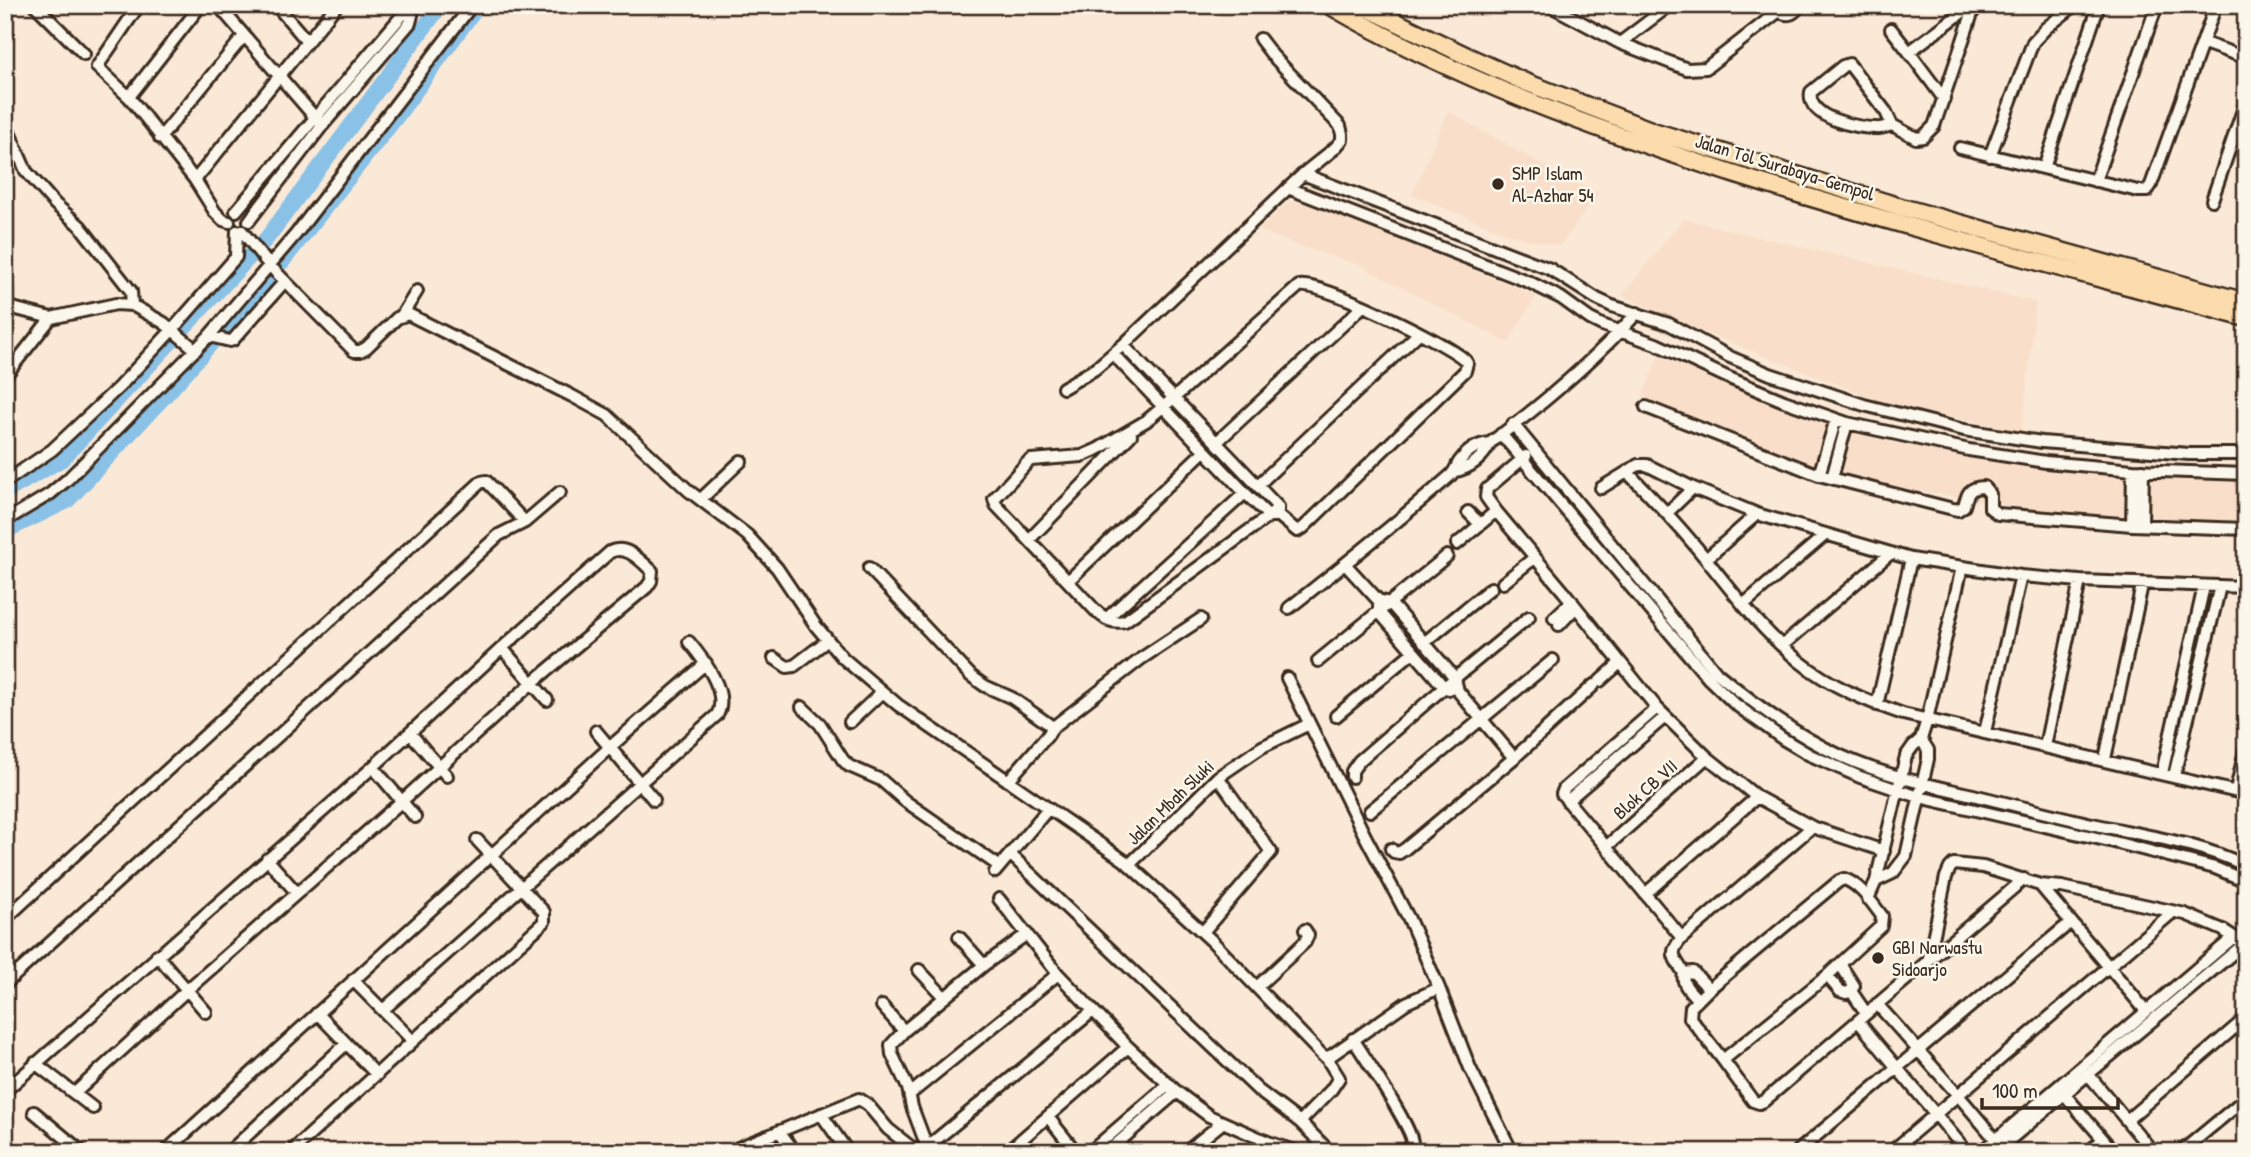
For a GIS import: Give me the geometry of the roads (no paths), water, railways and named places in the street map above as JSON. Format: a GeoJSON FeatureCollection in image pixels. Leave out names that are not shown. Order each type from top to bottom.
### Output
{"type":"FeatureCollection","features":[{"type":"Feature","properties":{"kind":"highway","name":"Jalan Tol Surabaya–Gempol"},"geometry":{"type":"LineString","coordinates":[[1329,5],[1412,49],[1587,125],[1742,177],[1909,226],[2246,318]]}},
{"type":"Feature","properties":{"kind":"highway","name":"Jalan Tol Surabaya–Gempol"},"geometry":{"type":"LineString","coordinates":[[1361,5],[1467,57],[1656,132],[1927,215],[2246,302]]}},
{"type":"Feature","properties":{"kind":"highway"},"geometry":{"type":"LineString","coordinates":[[1380,5],[1390,19]]}},
{"type":"Feature","properties":{"kind":"street"},"geometry":{"type":"LineString","coordinates":[[35,5],[84,54]]}},
{"type":"Feature","properties":{"kind":"street"},"geometry":{"type":"LineString","coordinates":[[139,5],[97,67],[129,97],[195,180],[215,212],[229,222]]}},
{"type":"Feature","properties":{"kind":"street"},"geometry":{"type":"LineString","coordinates":[[129,97],[201,5]]}},
{"type":"Feature","properties":{"kind":"street"},"geometry":{"type":"LineString","coordinates":[[218,5],[319,122]]}},
{"type":"Feature","properties":{"kind":"street"},"geometry":{"type":"LineString","coordinates":[[276,5],[307,41]]}},
{"type":"Feature","properties":{"kind":"street"},"geometry":{"type":"LineString","coordinates":[[195,180],[336,5]]}},
{"type":"Feature","properties":{"kind":"street"},"geometry":{"type":"LineString","coordinates":[[213,338],[266,262],[296,234],[471,5]]}},
{"type":"Feature","properties":{"kind":"street"},"geometry":{"type":"LineString","coordinates":[[1620,43],[1670,5]]}},
{"type":"Feature","properties":{"kind":"street"},"geometry":{"type":"LineString","coordinates":[[1558,7],[1620,43],[1687,69],[1700,69],[1706,68],[1778,8],[1789,15],[1796,11],[1798,5]]}},
{"type":"Feature","properties":{"kind":"street"},"geometry":{"type":"LineString","coordinates":[[1909,52],[1973,5]]}},
{"type":"Feature","properties":{"kind":"street"},"geometry":{"type":"LineString","coordinates":[[1892,125],[1879,129],[1828,118],[1814,105],[1811,92],[1849,64],[1886,112],[1892,125],[1916,138],[1923,137],[1934,126],[1973,5]]}},
{"type":"Feature","properties":{"kind":"street"},"geometry":{"type":"LineString","coordinates":[[1990,156],[2033,42],[2075,5]]}},
{"type":"Feature","properties":{"kind":"street"},"geometry":{"type":"LineString","coordinates":[[2043,168],[2099,5]]}},
{"type":"Feature","properties":{"kind":"street"},"geometry":{"type":"LineString","coordinates":[[2095,181],[2157,5]]}},
{"type":"Feature","properties":{"kind":"street"},"geometry":{"type":"LineString","coordinates":[[1960,148],[2144,192],[2149,189],[2216,5]]}},
{"type":"Feature","properties":{"kind":"street"},"geometry":{"type":"LineString","coordinates":[[409,6],[412,15],[410,23],[230,215],[229,222],[231,228],[239,231],[354,351],[366,348],[402,314],[417,292]]}},
{"type":"Feature","properties":{"kind":"street"},"geometry":{"type":"LineString","coordinates":[[1891,29],[1944,99]]}},
{"type":"Feature","properties":{"kind":"street"},"geometry":{"type":"LineString","coordinates":[[160,138],[244,36]]}},
{"type":"Feature","properties":{"kind":"street"},"geometry":{"type":"LineString","coordinates":[[1063,388],[1095,369],[1113,354],[1303,174],[1339,145],[1342,130],[1260,39]]}},
{"type":"Feature","properties":{"kind":"street"},"geometry":{"type":"LineString","coordinates":[[2204,43],[2246,58]]}},
{"type":"Feature","properties":{"kind":"street"},"geometry":{"type":"LineString","coordinates":[[2212,200],[2246,102]]}},
{"type":"Feature","properties":{"kind":"street"},"geometry":{"type":"LineString","coordinates":[[239,231],[247,227],[319,122]]}},
{"type":"Feature","properties":{"kind":"street"},"geometry":{"type":"LineString","coordinates":[[5,123],[26,172],[55,204],[80,226],[131,290],[132,305]]}},
{"type":"Feature","properties":{"kind":"street"},"geometry":{"type":"LineString","coordinates":[[1303,174],[1561,275],[1597,299],[1669,324],[1730,357],[1770,374],[1864,405],[1964,430],[2042,442],[2189,454],[2246,454]]}},
{"type":"Feature","properties":{"kind":"street"},"geometry":{"type":"LineString","coordinates":[[1288,188],[1545,289],[1590,319],[1656,344],[1729,379],[1842,421],[1981,452],[2046,462],[2138,470],[2246,474]]}},
{"type":"Feature","properties":{"kind":"street"},"geometry":{"type":"LineString","coordinates":[[236,211],[245,213],[249,221]]}},
{"type":"Feature","properties":{"kind":"street"},"geometry":{"type":"LineString","coordinates":[[5,482],[52,450],[175,331],[236,257],[239,231]]}},
{"type":"Feature","properties":{"kind":"street"},"geometry":{"type":"LineString","coordinates":[[1502,271],[1508,253]]}},
{"type":"Feature","properties":{"kind":"street"},"geometry":{"type":"LineString","coordinates":[[5,521],[50,494],[68,479],[193,346],[213,338],[230,341],[240,335],[285,281]]}},
{"type":"Feature","properties":{"kind":"street"},"geometry":{"type":"LineString","coordinates":[[1029,540],[1146,421],[1163,407],[1175,397],[1299,286],[1315,287],[1363,306],[1419,333],[1462,357],[1467,363],[1465,371],[1303,528],[1294,530],[1275,513],[1245,493],[1204,451],[1163,407],[1113,354]]}},
{"type":"Feature","properties":{"kind":"street"},"geometry":{"type":"LineString","coordinates":[[5,306],[51,318],[116,304],[132,305],[175,331],[193,346]]}},
{"type":"Feature","properties":{"kind":"street"},"geometry":{"type":"LineString","coordinates":[[1217,442],[1363,306]]}},
{"type":"Feature","properties":{"kind":"street"},"geometry":{"type":"LineString","coordinates":[[1289,608],[1455,471],[1466,469],[1486,451],[1490,443],[1560,386],[1637,313]]}},
{"type":"Feature","properties":{"kind":"street"},"geometry":{"type":"LineString","coordinates":[[402,314],[413,316],[607,415],[701,499],[747,535],[776,568],[816,626],[843,658],[881,692],[1129,865],[1203,932],[1326,1057],[1339,1078],[1300,1122]]}},
{"type":"Feature","properties":{"kind":"street"},"geometry":{"type":"LineString","coordinates":[[5,376],[51,318]]}},
{"type":"Feature","properties":{"kind":"street"},"geometry":{"type":"LineString","coordinates":[[1258,485],[1419,333]]}},
{"type":"Feature","properties":{"kind":"street"},"geometry":{"type":"LineString","coordinates":[[1123,345],[1258,485],[1275,513]]}},
{"type":"Feature","properties":{"kind":"street"},"geometry":{"type":"LineString","coordinates":[[1646,407],[1819,475],[1958,510],[1964,506],[1970,490],[1984,487],[1990,494],[1990,509],[1997,514],[2137,525],[2246,529]]}},
{"type":"Feature","properties":{"kind":"street"},"geometry":{"type":"LineString","coordinates":[[1146,421],[1082,456],[1031,460],[996,495],[994,502],[1105,619],[1111,622],[1125,621],[1275,513]]}},
{"type":"Feature","properties":{"kind":"street"},"geometry":{"type":"LineString","coordinates":[[1819,475],[1842,421]]}},
{"type":"Feature","properties":{"kind":"street"},"geometry":{"type":"LineString","coordinates":[[1832,478],[1842,421]]}},
{"type":"Feature","properties":{"kind":"street"},"geometry":{"type":"LineString","coordinates":[[1513,424],[1735,704],[1810,755],[1919,797],[2114,842],[2215,868],[2246,881]]}},
{"type":"Feature","properties":{"kind":"street"},"geometry":{"type":"LineString","coordinates":[[1501,434],[1713,676],[1791,729],[1840,755],[1901,778],[2219,854],[2246,866]]}},
{"type":"Feature","properties":{"kind":"street"},"geometry":{"type":"LineString","coordinates":[[1534,450],[1487,489],[1486,498],[1661,713],[1707,757],[1757,797],[1812,827],[1884,851]]}},
{"type":"Feature","properties":{"kind":"street"},"geometry":{"type":"LineString","coordinates":[[1068,581],[1204,451]]}},
{"type":"Feature","properties":{"kind":"street"},"geometry":{"type":"LineString","coordinates":[[2188,472],[2191,465],[2189,454]]}},
{"type":"Feature","properties":{"kind":"street"},"geometry":{"type":"LineString","coordinates":[[2210,454],[2207,467],[2211,472]]}},
{"type":"Feature","properties":{"kind":"street"},"geometry":{"type":"LineString","coordinates":[[701,499],[741,461]]}},
{"type":"Feature","properties":{"kind":"street"},"geometry":{"type":"LineString","coordinates":[[1228,475],[1239,465]]}},
{"type":"Feature","properties":{"kind":"street"},"geometry":{"type":"LineString","coordinates":[[1601,488],[1638,465],[1647,465],[1693,488],[1757,514],[1911,559],[2080,582],[2246,587]]}},
{"type":"Feature","properties":{"kind":"street"},"geometry":{"type":"LineString","coordinates":[[2137,525],[2138,470]]}},
{"type":"Feature","properties":{"kind":"street"},"geometry":{"type":"LineString","coordinates":[[1627,472],[1667,513],[1764,630],[1800,662],[1836,686],[1877,705],[1927,720],[2241,792],[2246,746]]}},
{"type":"Feature","properties":{"kind":"street"},"geometry":{"type":"LineString","coordinates":[[5,919],[481,482],[486,481],[525,522]]}},
{"type":"Feature","properties":{"kind":"street"},"geometry":{"type":"LineString","coordinates":[[1667,513],[1693,488]]}},
{"type":"Feature","properties":{"kind":"street"},"geometry":{"type":"LineString","coordinates":[[5,984],[499,535],[525,522],[560,492]]}},
{"type":"Feature","properties":{"kind":"street"},"geometry":{"type":"LineString","coordinates":[[1105,619],[1245,493]]}},
{"type":"Feature","properties":{"kind":"street"},"geometry":{"type":"LineString","coordinates":[[1457,544],[1496,511]]}},
{"type":"Feature","properties":{"kind":"street"},"geometry":{"type":"LineString","coordinates":[[1468,512],[1479,524]]}},
{"type":"Feature","properties":{"kind":"street"},"geometry":{"type":"LineString","coordinates":[[1706,559],[1757,514]]}},
{"type":"Feature","properties":{"kind":"street"},"geometry":{"type":"LineString","coordinates":[[1743,605],[1825,536]]}},
{"type":"Feature","properties":{"kind":"street"},"geometry":{"type":"LineString","coordinates":[[5,1091],[373,767],[615,549],[625,549],[652,571],[647,587],[532,683],[75,1093]]}},
{"type":"Feature","properties":{"kind":"street"},"geometry":{"type":"LineString","coordinates":[[1783,646],[1891,554]]}},
{"type":"Feature","properties":{"kind":"street"},"geometry":{"type":"LineString","coordinates":[[1318,661],[1379,606],[1390,603],[1447,556]]}},
{"type":"Feature","properties":{"kind":"street"},"geometry":{"type":"LineString","coordinates":[[1503,583],[1534,558]]}},
{"type":"Feature","properties":{"kind":"street"},"geometry":{"type":"LineString","coordinates":[[1877,705],[1911,559]]}},
{"type":"Feature","properties":{"kind":"street"},"geometry":{"type":"LineString","coordinates":[[1345,564],[1413,652],[1444,687],[1458,691]]}},
{"type":"Feature","properties":{"kind":"street"},"geometry":{"type":"LineString","coordinates":[[1868,899],[1876,881],[1906,757],[1921,739],[1927,720],[1962,567]]}},
{"type":"Feature","properties":{"kind":"street"},"geometry":{"type":"LineString","coordinates":[[869,568],[971,676],[985,686],[1012,698],[1052,728]]}},
{"type":"Feature","properties":{"kind":"street"},"geometry":{"type":"LineString","coordinates":[[1985,732],[2021,576]]}},
{"type":"Feature","properties":{"kind":"street"},"geometry":{"type":"LineString","coordinates":[[2045,746],[2080,582]]}},
{"type":"Feature","properties":{"kind":"street"},"geometry":{"type":"LineString","coordinates":[[2105,759],[2142,585]]}},
{"type":"Feature","properties":{"kind":"street"},"geometry":{"type":"LineString","coordinates":[[2162,773],[2204,586]]}},
{"type":"Feature","properties":{"kind":"street"},"geometry":{"type":"LineString","coordinates":[[2174,776],[2220,586]]}},
{"type":"Feature","properties":{"kind":"street"},"geometry":{"type":"LineString","coordinates":[[1424,643],[1492,588]]}},
{"type":"Feature","properties":{"kind":"street"},"geometry":{"type":"LineString","coordinates":[[1390,603],[1455,678],[1458,691],[1514,758]]}},
{"type":"Feature","properties":{"kind":"street"},"geometry":{"type":"LineString","coordinates":[[1556,621],[1574,604]]}},
{"type":"Feature","properties":{"kind":"street"},"geometry":{"type":"LineString","coordinates":[[1352,776],[1352,771],[1359,761],[1529,617]]}},
{"type":"Feature","properties":{"kind":"street"},"geometry":{"type":"LineString","coordinates":[[1008,781],[1052,728],[1142,658],[1201,619]]}},
{"type":"Feature","properties":{"kind":"street"},"geometry":{"type":"LineString","coordinates":[[774,658],[787,667],[794,666],[828,640]]}},
{"type":"Feature","properties":{"kind":"street"},"geometry":{"type":"LineString","coordinates":[[383,1010],[719,712],[721,704],[711,671],[689,642]]}},
{"type":"Feature","properties":{"kind":"street"},"geometry":{"type":"LineString","coordinates":[[502,648],[547,700]]}},
{"type":"Feature","properties":{"kind":"street"},"geometry":{"type":"LineString","coordinates":[[1336,716],[1413,652]]}},
{"type":"Feature","properties":{"kind":"street"},"geometry":{"type":"LineString","coordinates":[[1370,811],[1553,660]]}},
{"type":"Feature","properties":{"kind":"street"},"geometry":{"type":"LineString","coordinates":[[167,1151],[706,663]]}},
{"type":"Feature","properties":{"kind":"street"},"geometry":{"type":"LineString","coordinates":[[1391,849],[1399,853],[1405,849],[1514,758],[1620,663]]}},
{"type":"Feature","properties":{"kind":"street"},"geometry":{"type":"LineString","coordinates":[[1287,678],[1409,919],[1470,1068],[1512,1152]]}},
{"type":"Feature","properties":{"kind":"street"},"geometry":{"type":"LineString","coordinates":[[850,722],[881,692]]}},
{"type":"Feature","properties":{"kind":"street"},"geometry":{"type":"LineString","coordinates":[[802,707],[820,724],[849,766],[881,780],[997,869],[1048,809]]}},
{"type":"Feature","properties":{"kind":"street"},"geometry":{"type":"LineString","coordinates":[[1661,713],[1567,801],[1682,938]]}},
{"type":"Feature","properties":{"kind":"street","name":"Jalan Mbah Sluki"},"geometry":{"type":"LineString","coordinates":[[1129,865],[1218,777],[1262,747],[1309,724]]}},
{"type":"Feature","properties":{"kind":"street"},"geometry":{"type":"LineString","coordinates":[[596,732],[654,800]]}},
{"type":"Feature","properties":{"kind":"street"},"geometry":{"type":"LineString","coordinates":[[410,733],[447,776]]}},
{"type":"Feature","properties":{"kind":"street"},"geometry":{"type":"LineString","coordinates":[[1876,881],[1893,873],[1906,856],[1928,750],[1921,739]]}},
{"type":"Feature","properties":{"kind":"street","name":"Blok CB VII"},"geometry":{"type":"LineString","coordinates":[[1606,847],[1707,757]]}},
{"type":"Feature","properties":{"kind":"street"},"geometry":{"type":"LineString","coordinates":[[373,767],[415,817]]}},
{"type":"Feature","properties":{"kind":"street"},"geometry":{"type":"LineString","coordinates":[[1203,932],[1271,852],[1218,777]]}},
{"type":"Feature","properties":{"kind":"street"},"geometry":{"type":"LineString","coordinates":[[1645,894],[1757,797]]}},
{"type":"Feature","properties":{"kind":"street"},"geometry":{"type":"LineString","coordinates":[[1697,999],[1685,984],[1684,973],[1674,957],[1673,952],[1682,938],[1812,827]]}},
{"type":"Feature","properties":{"kind":"street"},"geometry":{"type":"LineString","coordinates":[[2114,842],[2117,830]]}},
{"type":"Feature","properties":{"kind":"street"},"geometry":{"type":"LineString","coordinates":[[291,1152],[544,922],[544,912],[477,840]]}},
{"type":"Feature","properties":{"kind":"street"},"geometry":{"type":"LineString","coordinates":[[1011,855],[1259,1091],[1300,1122],[1330,1152]]}},
{"type":"Feature","properties":{"kind":"street"},"geometry":{"type":"LineString","coordinates":[[267,859],[296,892]]}},
{"type":"Feature","properties":{"kind":"street"},"geometry":{"type":"LineString","coordinates":[[1928,962],[1946,877],[1954,864],[1983,867],[2040,885],[2062,887],[2203,920],[2245,945],[2065,1095],[1995,1146],[1981,1152]]}},
{"type":"Feature","properties":{"kind":"street"},"geometry":{"type":"LineString","coordinates":[[1723,1060],[1826,976],[1881,926],[1882,916],[1853,882],[1844,879],[1839,881],[1690,1007],[1690,1018],[1753,1101],[1759,1103],[2024,879]]}},
{"type":"Feature","properties":{"kind":"street"},"geometry":{"type":"LineString","coordinates":[[2040,885],[2146,1010]]}},
{"type":"Feature","properties":{"kind":"street"},"geometry":{"type":"LineString","coordinates":[[999,899],[1058,974],[1128,1047],[1173,1088],[1202,1112],[1222,1123],[1298,1152]]}},
{"type":"Feature","properties":{"kind":"street"},"geometry":{"type":"LineString","coordinates":[[1891,1152],[2173,912]]}},
{"type":"Feature","properties":{"kind":"street"},"geometry":{"type":"LineString","coordinates":[[1797,1152],[2071,922]]}},
{"type":"Feature","properties":{"kind":"street"},"geometry":{"type":"LineString","coordinates":[[1257,987],[1305,942],[1308,935],[1306,930]]}},
{"type":"Feature","properties":{"kind":"street"},"geometry":{"type":"LineString","coordinates":[[922,1150],[910,1094],[891,1050],[894,1041],[944,997],[1027,934]]}},
{"type":"Feature","properties":{"kind":"street"},"geometry":{"type":"LineString","coordinates":[[959,937],[984,965]]}},
{"type":"Feature","properties":{"kind":"street"},"geometry":{"type":"LineString","coordinates":[[1995,1146],[2146,1010],[2234,937]]}},
{"type":"Feature","properties":{"kind":"street"},"geometry":{"type":"LineString","coordinates":[[157,955],[206,1012]]}},
{"type":"Feature","properties":{"kind":"street"},"geometry":{"type":"LineString","coordinates":[[1826,976],[1840,991],[1851,991],[1854,986],[1852,980],[1840,964]]}},
{"type":"Feature","properties":{"kind":"street"},"geometry":{"type":"LineString","coordinates":[[919,970],[944,997]]}},
{"type":"Feature","properties":{"kind":"street"},"geometry":{"type":"LineString","coordinates":[[1684,973],[1693,972],[1709,989]]}},
{"type":"Feature","properties":{"kind":"street"},"geometry":{"type":"LineString","coordinates":[[910,1094],[1058,974]]}},
{"type":"Feature","properties":{"kind":"street"},"geometry":{"type":"LineString","coordinates":[[353,980],[413,1041]]}},
{"type":"Feature","properties":{"kind":"street"},"geometry":{"type":"LineString","coordinates":[[1326,1057],[1406,1003],[1439,988]]}},
{"type":"Feature","properties":{"kind":"street"},"geometry":{"type":"LineString","coordinates":[[1851,991],[1862,1017],[1896,1068],[1967,1152]]}},
{"type":"Feature","properties":{"kind":"street"},"geometry":{"type":"LineString","coordinates":[[1877,1004],[1958,1095],[1995,1146]]}},
{"type":"Feature","properties":{"kind":"street"},"geometry":{"type":"LineString","coordinates":[[882,1006],[904,1031]]}},
{"type":"Feature","properties":{"kind":"street"},"geometry":{"type":"LineString","coordinates":[[922,1150],[1093,1011]]}},
{"type":"Feature","properties":{"kind":"street"},"geometry":{"type":"LineString","coordinates":[[317,1013],[377,1075]]}},
{"type":"Feature","properties":{"kind":"street"},"geometry":{"type":"LineString","coordinates":[[2127,1120],[2246,1018]]}},
{"type":"Feature","properties":{"kind":"street"},"geometry":{"type":"LineString","coordinates":[[1353,1039],[1401,1116],[1412,1140],[1412,1145],[1404,1152]]}},
{"type":"Feature","properties":{"kind":"street"},"geometry":{"type":"LineString","coordinates":[[229,1152],[346,1044]]}},
{"type":"Feature","properties":{"kind":"street"},"geometry":{"type":"LineString","coordinates":[[1007,1152],[1128,1047]]}},
{"type":"Feature","properties":{"kind":"street"},"geometry":{"type":"LineString","coordinates":[[35,1063],[93,1108]]}},
{"type":"Feature","properties":{"kind":"street"},"geometry":{"type":"LineString","coordinates":[[2088,1074],[2153,1152]]}},
{"type":"Feature","properties":{"kind":"street"},"geometry":{"type":"LineString","coordinates":[[1090,1152],[1173,1088]]}},
{"type":"Feature","properties":{"kind":"street"},"geometry":{"type":"LineString","coordinates":[[1107,1152],[1173,1088]]}},
{"type":"Feature","properties":{"kind":"street"},"geometry":{"type":"LineString","coordinates":[[2065,1095],[2114,1152]]}},
{"type":"Feature","properties":{"kind":"street"},"geometry":{"type":"LineString","coordinates":[[2181,1152],[2246,1098]]}},
{"type":"Feature","properties":{"kind":"street"},"geometry":{"type":"LineString","coordinates":[[734,1152],[853,1100],[863,1100],[883,1125],[922,1150]]}},
{"type":"Feature","properties":{"kind":"street"},"geometry":{"type":"LineString","coordinates":[[34,1112],[82,1152]]}},
{"type":"Feature","properties":{"kind":"street"},"geometry":{"type":"LineString","coordinates":[[821,1114],[848,1152]]}},
{"type":"Feature","properties":{"kind":"street"},"geometry":{"type":"LineString","coordinates":[[1048,1117],[1076,1152]]}},
{"type":"Feature","properties":{"kind":"street"},"geometry":{"type":"LineString","coordinates":[[1186,1152],[1222,1123]]}},
{"type":"Feature","properties":{"kind":"street"},"geometry":{"type":"LineString","coordinates":[[779,1131],[795,1152]]}},
{"type":"Feature","properties":{"kind":"street"},"geometry":{"type":"LineString","coordinates":[[2088,1152],[2103,1140]]}},
{"type":"Feature","properties":{"kind":"street"},"geometry":{"type":"LineString","coordinates":[[1257,1152],[1268,1142]]}},
{"type":"Feature","properties":{"kind":"waterway"},"geometry":{"type":"LineString","coordinates":[[5,492],[62,459],[267,238],[441,5]]}},
{"type":"Feature","properties":{"kind":"waterway"},"geometry":{"type":"LineString","coordinates":[[282,262],[397,116],[478,5]]}},
{"type":"Feature","properties":{"kind":"waterway"},"geometry":{"type":"LineString","coordinates":[[5,531],[67,501],[172,388],[266,280]]}},
{"type":"Feature","properties":{"kind":"place","name":"SMP Islam Al-Azhar 54"},"geometry":{"type":"Point","coordinates":[1498,184]}},
{"type":"Feature","properties":{"kind":"place","name":"GBI Narwastu Sidoarjo"},"geometry":{"type":"Point","coordinates":[1878,958]}}]}
